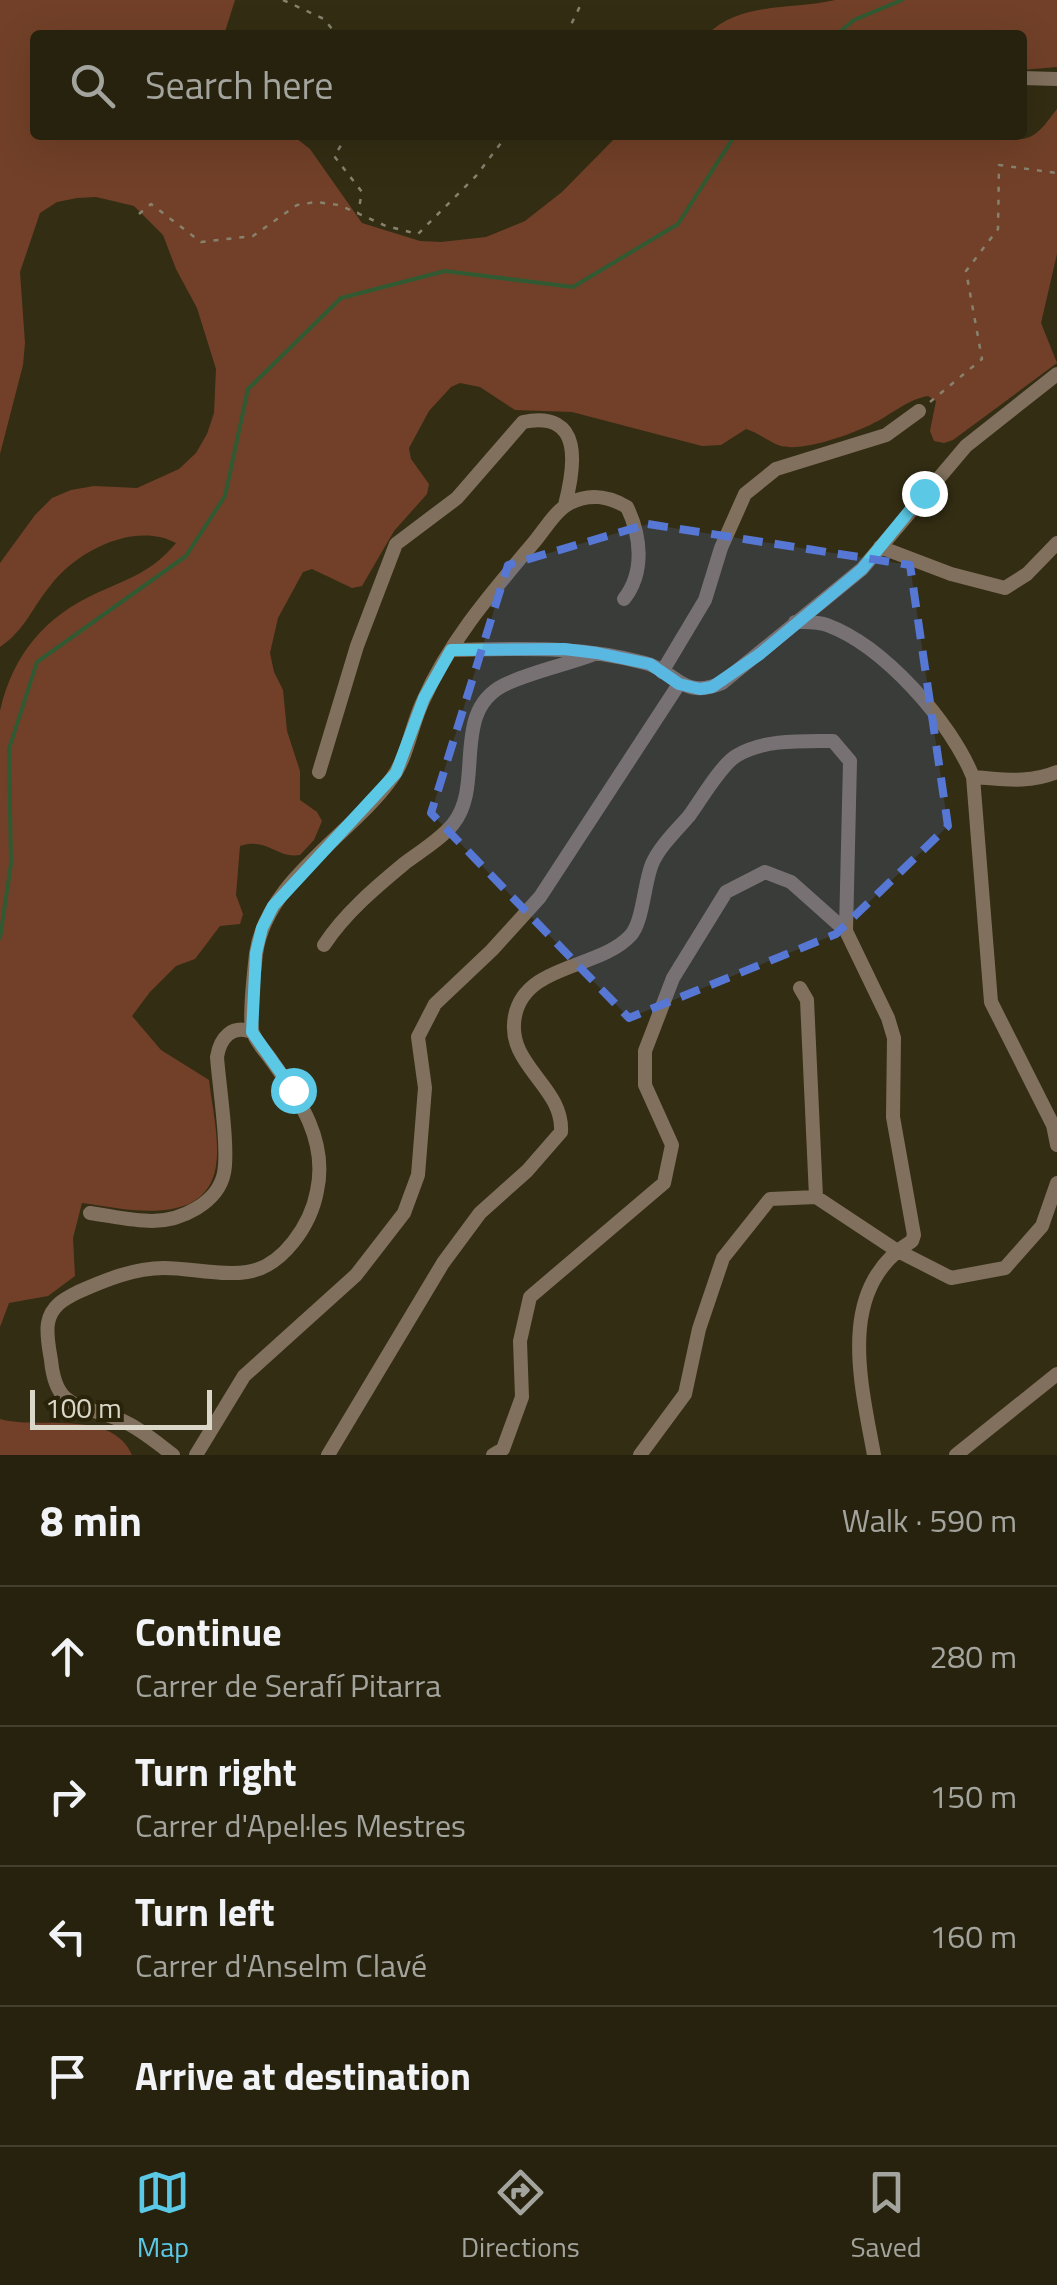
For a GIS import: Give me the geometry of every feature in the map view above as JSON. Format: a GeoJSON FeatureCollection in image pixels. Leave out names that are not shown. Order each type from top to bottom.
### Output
{"type":"FeatureCollection","features":[{"type":"Feature","properties":{"kind":"street"},"geometry":{"type":"LineString","coordinates":[[1027,78],[1057,78]]}},
{"type":"Feature","properties":{"kind":"street"},"geometry":{"type":"LineString","coordinates":[[451,650],[564,649],[650,664],[679,684],[700,689],[722,682],[862,569],[966,446],[1057,374]]}},
{"type":"Feature","properties":{"kind":"street"},"geometry":{"type":"LineString","coordinates":[[662,672],[705,600],[744,494],[776,470],[886,435],[919,412]]}},
{"type":"Feature","properties":{"kind":"street"},"geometry":{"type":"LineString","coordinates":[[252,1032],[256,953],[273,906],[396,773],[424,698],[451,650],[475,614],[565,504],[574,449],[566,432],[555,422],[523,422],[457,498],[396,544],[357,646],[320,772]]}},
{"type":"Feature","properties":{"kind":"street"},"geometry":{"type":"LineString","coordinates":[[565,504],[598,496],[627,507],[634,523],[638,564],[624,599]]}},
{"type":"Feature","properties":{"kind":"street"},"geometry":{"type":"LineString","coordinates":[[880,547],[952,574],[1004,588],[1028,574],[1057,543]]}},
{"type":"Feature","properties":{"kind":"street"},"geometry":{"type":"LineString","coordinates":[[795,622],[827,625],[888,664],[933,712],[973,777],[990,1002],[1053,1125],[1057,1146]]}},
{"type":"Feature","properties":{"kind":"street"},"geometry":{"type":"LineString","coordinates":[[324,944],[336,926],[374,890],[457,820],[466,796],[471,735],[491,696],[505,684],[597,653]]}},
{"type":"Feature","properties":{"kind":"street"},"geometry":{"type":"LineString","coordinates":[[196,1455],[244,1376],[356,1275],[404,1214],[418,1175],[425,1088],[418,1037],[435,1004],[540,897],[679,684]]}},
{"type":"Feature","properties":{"kind":"street"},"geometry":{"type":"LineString","coordinates":[[328,1455],[442,1263],[480,1213],[561,1132],[562,1120],[554,1102],[516,1046],[515,1012],[546,977],[608,954],[633,934],[652,862],[735,756],[784,740],[833,741],[850,760],[846,931]]}},
{"type":"Feature","properties":{"kind":"street"},"geometry":{"type":"LineString","coordinates":[[973,777],[1010,782],[1039,779],[1057,772]]}},
{"type":"Feature","properties":{"kind":"street"},"geometry":{"type":"LineString","coordinates":[[493,1455],[503,1450],[522,1398],[520,1341],[530,1298],[664,1183],[672,1145],[645,1085],[645,1050],[672,978],[726,892],[765,872],[791,882],[846,931],[894,1038],[893,1117],[914,1235],[903,1254],[878,1271],[858,1331],[857,1359],[874,1455]]}},
{"type":"Feature","properties":{"kind":"street"},"geometry":{"type":"LineString","coordinates":[[800,988],[807,1000],[816,1198]]}},
{"type":"Feature","properties":{"kind":"street"},"geometry":{"type":"LineString","coordinates":[[90,1213],[154,1221],[167,1219],[191,1212],[216,1191],[224,1176],[226,1158],[219,1044],[234,1030],[252,1032],[293,1090],[317,1137],[317,1193],[296,1238],[280,1256],[259,1270],[243,1273],[162,1268],[140,1270],[95,1284],[53,1308],[47,1325],[57,1391],[66,1400],[130,1424],[173,1455]]}},
{"type":"Feature","properties":{"kind":"street"},"geometry":{"type":"LineString","coordinates":[[640,1455],[685,1394],[699,1329],[723,1258],[770,1199],[816,1198],[903,1254],[951,1278],[1005,1268],[1042,1226],[1057,1183]]}},
{"type":"Feature","properties":{"kind":"street"},"geometry":{"type":"LineString","coordinates":[[956,1455],[1057,1374]]}},
{"type":"Feature","properties":{"kind":"path"},"geometry":{"type":"LineString","coordinates":[[283,0],[324,18],[333,30]]}},
{"type":"Feature","properties":{"kind":"path"},"geometry":{"type":"LineString","coordinates":[[568,30],[583,0]]}},
{"type":"Feature","properties":{"kind":"path"},"geometry":{"type":"LineString","coordinates":[[345,140],[334,156],[362,192],[358,214]]}},
{"type":"Feature","properties":{"kind":"path"},"geometry":{"type":"LineString","coordinates":[[139,214],[150,204],[200,242],[252,236],[297,205],[316,202],[339,205],[418,234],[476,176],[503,140]]}},
{"type":"Feature","properties":{"kind":"path"},"geometry":{"type":"LineString","coordinates":[[919,412],[982,359],[966,271],[998,229],[998,164],[1057,173]]}},
{"type":"Feature","properties":{"kind":"highlighted area"},"geometry":{"type":"Polygon","coordinates":[[[648,524],[910,565],[948,826],[836,934],[629,1018],[431,813],[508,565],[648,524]]]}},
{"type":"Feature","properties":{"kind":"shaded area"},"geometry":{"type":"Polygon","coordinates":[[[0,0],[235,0],[226,30],[30,30],[30,140],[298,140],[310,149],[362,223],[420,241],[486,237],[525,221],[562,192],[613,140],[1027,140],[1057,109],[1057,254],[1041,323],[1057,363],[953,440],[934,441],[930,431],[936,401],[928,396],[840,437],[790,447],[746,429],[721,445],[702,446],[572,412],[515,410],[480,387],[460,383],[451,387],[429,411],[409,448],[411,459],[429,484],[427,494],[394,531],[362,586],[352,588],[312,569],[303,572],[278,618],[270,653],[283,690],[287,731],[300,771],[300,800],[317,812],[322,821],[314,840],[300,855],[284,854],[258,844],[240,846],[236,895],[243,914],[240,924],[220,926],[195,959],[176,966],[132,1016],[161,1050],[209,1080],[217,1145],[216,1166],[209,1186],[197,1199],[181,1207],[161,1210],[82,1203],[73,1238],[75,1276],[48,1296],[9,1303],[0,1327],[0,711],[13,672],[47,625],[80,602],[150,567],[176,543],[143,536],[107,543],[90,551],[61,573],[22,626],[0,647],[0,563],[52,498],[94,486],[137,488],[179,469],[196,453],[214,413],[216,369],[197,308],[163,235],[134,206],[96,197],[77,198],[57,202],[40,213],[20,272],[23,365],[0,454],[0,0]]]}},
{"type":"Feature","properties":{"kind":"shaded area"},"geometry":{"type":"Polygon","coordinates":[[[1057,0],[1057,67],[1027,70],[1027,30],[713,30],[751,12],[819,3],[1057,0]]]}},
{"type":"Feature","properties":{"kind":"shaded area"},"geometry":{"type":"Polygon","coordinates":[[[0,1419],[91,1426],[122,1440],[132,1455],[0,1455],[0,1419]]]}},
{"type":"Feature","properties":{"kind":"waterway"},"geometry":{"type":"LineString","coordinates":[[842,30],[854,20],[902,0]]}},
{"type":"Feature","properties":{"kind":"waterway"},"geometry":{"type":"LineString","coordinates":[[0,938],[11,864],[9,749],[37,662],[186,556],[225,496],[248,389],[341,298],[445,271],[573,287],[678,224],[732,140]]}},
{"type":"Feature","properties":{"kind":"route"},"geometry":{"type":"LineString","coordinates":[[293,1090],[252,1032],[256,953],[262,928],[273,906],[396,773],[424,698],[451,650],[564,649],[597,653],[650,664],[679,684],[700,689],[712,687],[760,654],[862,569],[924,493]]}}]}
